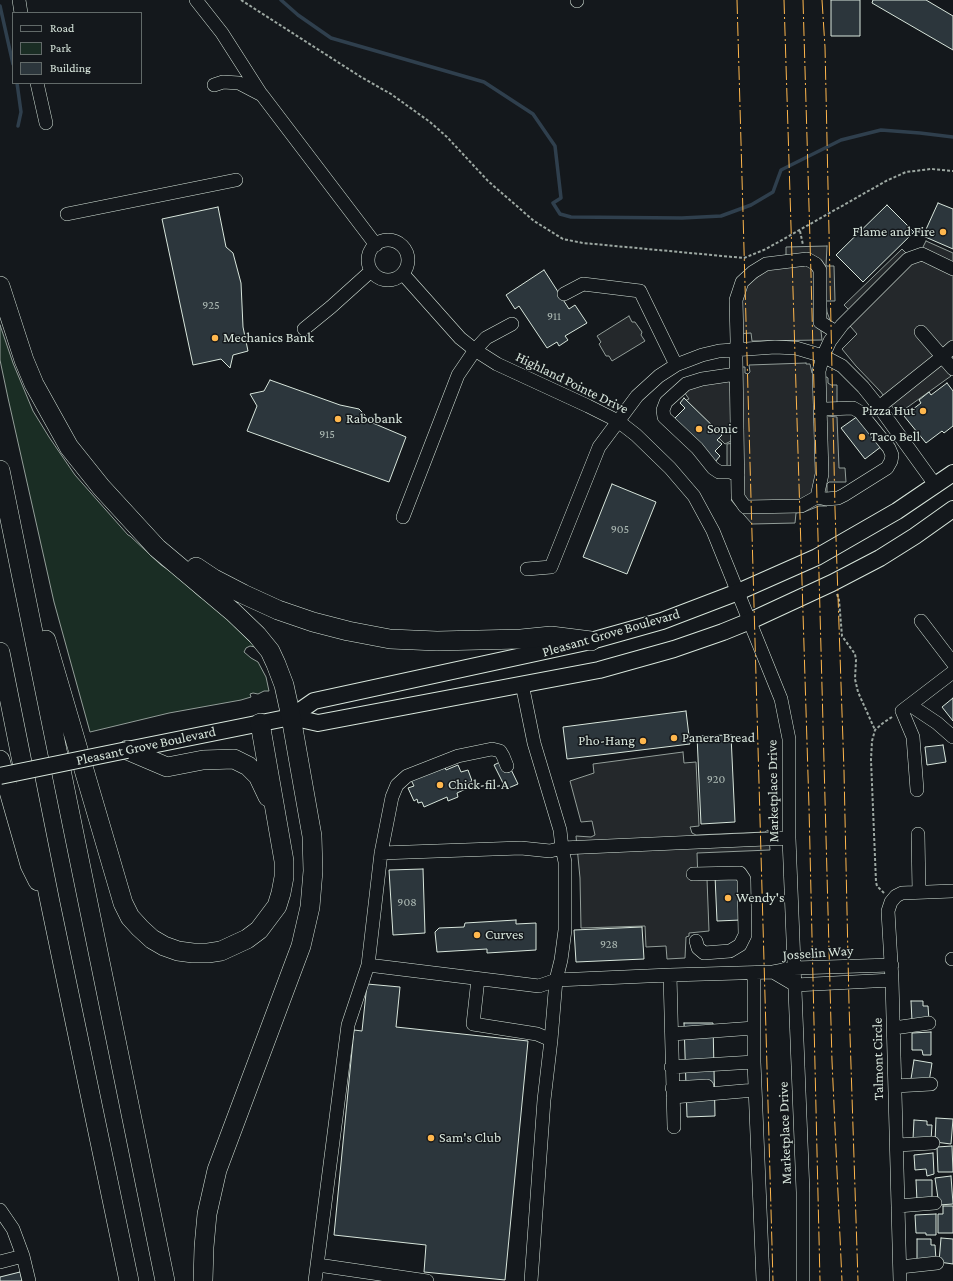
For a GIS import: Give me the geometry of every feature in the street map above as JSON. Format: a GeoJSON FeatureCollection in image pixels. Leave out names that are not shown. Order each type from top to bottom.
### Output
{"type":"FeatureCollection","features":[{"type":"Feature","properties":{"kind":"highway"},"geometry":{"type":"LineString","coordinates":[[0,286],[24,360],[34,384],[69,447],[113,501],[157,548],[233,612],[257,635],[270,651],[276,664],[284,685],[291,717],[312,836],[313,872],[310,907],[301,946],[217,1170],[207,1214],[203,1281]]}},
{"type":"Feature","properties":{"kind":"highway"},"geometry":{"type":"LineString","coordinates":[[1,478],[123,903],[130,917],[140,928],[152,939],[164,946],[178,951],[193,953],[221,951],[247,939],[259,930],[277,906],[284,877],[284,862],[260,722]]}},
{"type":"Feature","properties":{"kind":"highway"},"geometry":{"type":"LineString","coordinates":[[1,478],[165,1281]]}},
{"type":"Feature","properties":{"kind":"highway"},"geometry":{"type":"LineString","coordinates":[[137,526],[184,560],[214,579],[243,594],[278,610],[313,622],[348,631],[390,639],[521,639],[551,636],[591,641]]}},
{"type":"Feature","properties":{"kind":"highway"},"geometry":{"type":"LineString","coordinates":[[0,652],[128,1281]]}},
{"type":"Feature","properties":{"kind":"highway"},"geometry":{"type":"LineString","coordinates":[[127,750],[167,767],[203,760],[234,759],[248,766],[258,776],[275,816]]}},
{"type":"Feature","properties":{"kind":"highway"},"geometry":{"type":"LineString","coordinates":[[0,760],[30,865],[50,902]]}},
{"type":"Feature","properties":{"kind":"main road","name":"Pleasant Grove Boulevard"},"geometry":{"type":"LineString","coordinates":[[291,717],[314,701],[591,641],[662,621],[738,592],[829,550],[897,511],[936,486],[953,473]]}},
{"type":"Feature","properties":{"kind":"main road","name":"Pleasant Grove Boulevard"},"geometry":{"type":"LineString","coordinates":[[0,776],[260,722],[291,717],[318,723],[598,670],[645,657],[688,644],[750,621],[832,583],[880,558],[915,536],[953,509]]}},
{"type":"Feature","properties":{"kind":"street"},"geometry":{"type":"LineString","coordinates":[[19,0],[22,12]]}},
{"type":"Feature","properties":{"kind":"street"},"geometry":{"type":"LineString","coordinates":[[196,0],[222,33],[262,95],[376,245]]}},
{"type":"Feature","properties":{"kind":"street"},"geometry":{"type":"LineString","coordinates":[[214,84],[223,82],[239,83],[262,95]]}},
{"type":"Feature","properties":{"kind":"street"},"geometry":{"type":"LineString","coordinates":[[37,84],[46,124]]}},
{"type":"Feature","properties":{"kind":"street"},"geometry":{"type":"LineString","coordinates":[[67,214],[236,180]]}},
{"type":"Feature","properties":{"kind":"street"},"geometry":{"type":"LineString","coordinates":[[388,240],[394,241],[403,247],[408,256],[408,260],[406,270],[403,274],[397,278],[385,280],[379,278],[371,271],[368,257],[370,251],[376,245],[388,240]]}},
{"type":"Feature","properties":{"kind":"street"},"geometry":{"type":"LineString","coordinates":[[817,497],[822,474],[819,371],[826,348],[842,325],[908,259],[922,254],[953,269]]}},
{"type":"Feature","properties":{"kind":"street"},"geometry":{"type":"LineString","coordinates":[[821,408],[853,408],[860,412],[889,448],[892,455],[891,462],[887,468],[838,498],[826,499],[817,497],[801,506],[745,507],[738,497],[736,374],[736,300],[742,282],[752,272],[766,264],[807,259],[816,264],[820,270],[820,322],[836,332]]}},
{"type":"Feature","properties":{"kind":"street"},"geometry":{"type":"LineString","coordinates":[[304,329],[371,271]]}},
{"type":"Feature","properties":{"kind":"street","name":"Highland Pointe Drive"},"geometry":{"type":"LineString","coordinates":[[403,274],[460,338],[475,350],[497,364],[618,421],[636,435],[670,468],[694,496],[713,531],[750,621]]}},
{"type":"Feature","properties":{"kind":"street"},"geometry":{"type":"LineString","coordinates":[[564,294],[583,284],[640,291],[676,365]]}},
{"type":"Feature","properties":{"kind":"street"},"geometry":{"type":"LineString","coordinates":[[403,517],[458,375],[475,350],[486,338],[512,324]]}},
{"type":"Feature","properties":{"kind":"street"},"geometry":{"type":"LineString","coordinates":[[921,332],[953,369]]}},
{"type":"Feature","properties":{"kind":"street"},"geometry":{"type":"LineString","coordinates":[[528,569],[551,567],[599,448],[637,396],[646,386],[676,365],[702,355],[719,351],[775,347],[796,348],[823,356],[842,366],[863,387],[879,407],[936,486]]}},
{"type":"Feature","properties":{"kind":"street"},"geometry":{"type":"LineString","coordinates":[[879,407],[953,347]]}},
{"type":"Feature","properties":{"kind":"street"},"geometry":{"type":"LineString","coordinates":[[736,374],[702,379],[686,384],[666,402],[663,410],[664,417],[697,448],[713,468],[719,472],[730,472],[738,475]]}},
{"type":"Feature","properties":{"kind":"street","name":"Marketplace Drive"},"geometry":{"type":"LineString","coordinates":[[750,621],[781,699],[789,739],[789,838],[803,1192],[803,1281]]}},
{"type":"Feature","properties":{"kind":"street"},"geometry":{"type":"LineString","coordinates":[[921,622],[953,664]]}},
{"type":"Feature","properties":{"kind":"street"},"geometry":{"type":"LineString","coordinates":[[906,708],[953,672]]}},
{"type":"Feature","properties":{"kind":"street"},"geometry":{"type":"LineString","coordinates":[[522,684],[534,743],[560,830],[565,862],[564,930],[561,960],[556,980],[544,1100],[531,1281]]}},
{"type":"Feature","properties":{"kind":"street"},"geometry":{"type":"LineString","coordinates":[[906,708],[937,723],[953,737]]}},
{"type":"Feature","properties":{"kind":"street"},"geometry":{"type":"LineString","coordinates":[[906,708],[913,737],[916,790]]}},
{"type":"Feature","properties":{"kind":"street"},"geometry":{"type":"LineString","coordinates":[[316,1281],[348,1025],[368,965],[381,853],[392,797],[396,785],[407,776],[458,756],[492,749],[500,751],[507,766]]}},
{"type":"Feature","properties":{"kind":"street"},"geometry":{"type":"LineString","coordinates":[[918,834],[919,892]]}},
{"type":"Feature","properties":{"kind":"street"},"geometry":{"type":"LineString","coordinates":[[381,853],[521,848],[550,851],[562,848],[789,838]]}},
{"type":"Feature","properties":{"kind":"street"},"geometry":{"type":"LineString","coordinates":[[693,874],[740,873],[744,879],[745,935],[740,945],[730,951],[704,953],[698,948],[696,941]]}},
{"type":"Feature","properties":{"kind":"street"},"geometry":{"type":"LineString","coordinates":[[891,902],[896,896],[902,893],[953,891]]}},
{"type":"Feature","properties":{"kind":"street","name":"Talmont Circle"},"geometry":{"type":"LineString","coordinates":[[891,902],[888,911],[892,965],[900,1281]]}},
{"type":"Feature","properties":{"kind":"street"},"geometry":{"type":"LineString","coordinates":[[368,965],[539,986],[556,980],[774,972]]}},
{"type":"Feature","properties":{"kind":"street","name":"Josselin Way"},"geometry":{"type":"LineString","coordinates":[[774,972],[794,968],[892,965]]}},
{"type":"Feature","properties":{"kind":"street","name":"Josselin Way"},"geometry":{"type":"LineString","coordinates":[[774,972],[795,985]]}},
{"type":"Feature","properties":{"kind":"street"},"geometry":{"type":"LineString","coordinates":[[754,973],[754,1066],[763,1281]]}},
{"type":"Feature","properties":{"kind":"street"},"geometry":{"type":"LineString","coordinates":[[670,975],[674,1127]]}},
{"type":"Feature","properties":{"kind":"street"},"geometry":{"type":"LineString","coordinates":[[478,979],[472,1024],[537,1034],[551,1040]]}},
{"type":"Feature","properties":{"kind":"street"},"geometry":{"type":"LineString","coordinates":[[795,985],[892,980]]}},
{"type":"Feature","properties":{"kind":"street"},"geometry":{"type":"LineString","coordinates":[[894,1028],[929,1023]]}},
{"type":"Feature","properties":{"kind":"street"},"geometry":{"type":"LineString","coordinates":[[672,1037],[754,1032]]}},
{"type":"Feature","properties":{"kind":"street"},"geometry":{"type":"LineString","coordinates":[[672,1071],[754,1066]]}},
{"type":"Feature","properties":{"kind":"street"},"geometry":{"type":"LineString","coordinates":[[895,1086],[931,1084]]}},
{"type":"Feature","properties":{"kind":"street"},"geometry":{"type":"LineString","coordinates":[[673,1092],[755,1086]]}},
{"type":"Feature","properties":{"kind":"street"},"geometry":{"type":"LineString","coordinates":[[897,1145],[933,1143]]}},
{"type":"Feature","properties":{"kind":"street"},"geometry":{"type":"LineString","coordinates":[[898,1206],[935,1203]]}},
{"type":"Feature","properties":{"kind":"street"},"geometry":{"type":"LineString","coordinates":[[0,1210],[13,1229],[23,1256],[29,1281]]}},
{"type":"Feature","properties":{"kind":"street"},"geometry":{"type":"LineString","coordinates":[[0,1262],[23,1256]]}},
{"type":"Feature","properties":{"kind":"street"},"geometry":{"type":"LineString","coordinates":[[900,1267],[937,1262]]}},
{"type":"Feature","properties":{"kind":"street"},"geometry":{"type":"LineString","coordinates":[[318,1265],[427,1281]]}},
{"type":"Feature","properties":{"kind":"path"},"geometry":{"type":"LineString","coordinates":[[241,0],[390,94],[430,122],[447,137],[488,181],[534,221],[563,239],[583,243],[744,258],[766,249],[800,231],[886,180],[906,172],[931,169],[953,171]]}},
{"type":"Feature","properties":{"kind":"path"},"geometry":{"type":"LineString","coordinates":[[800,231],[803,245]]}},
{"type":"Feature","properties":{"kind":"path"},"geometry":{"type":"LineString","coordinates":[[832,583],[839,600],[842,636],[855,654],[855,679],[858,692],[875,730]]}},
{"type":"Feature","properties":{"kind":"path"},"geometry":{"type":"LineString","coordinates":[[891,902],[877,886],[876,882],[871,760],[872,741],[875,730],[882,723],[906,708]]}},
{"type":"Feature","properties":{"kind":"green space"},"geometry":{"type":"Polygon","coordinates":[[[0,325],[13,363],[33,411],[75,475],[128,535],[201,598],[203,595],[255,647],[250,646],[246,648],[244,652],[258,662],[266,677],[269,691],[264,691],[258,694],[253,693],[250,694],[251,697],[241,700],[169,713],[90,732],[54,602],[8,398],[0,360],[0,325]]]}},
{"type":"Feature","properties":{"kind":"shaded area"},"geometry":{"type":"Polygon","coordinates":[[[926,241],[953,253],[953,363],[946,369],[951,376],[898,414],[880,391],[842,349],[857,334],[844,319],[850,311],[844,305],[902,249],[907,254],[922,249],[926,241]]]}},
{"type":"Feature","properties":{"kind":"shaded area"},"geometry":{"type":"Polygon","coordinates":[[[827,246],[826,266],[834,266],[835,301],[826,301],[827,312],[830,320],[821,331],[822,340],[752,341],[751,333],[735,334],[734,294],[785,257],[786,247],[827,246]]]}},
{"type":"Feature","properties":{"kind":"shaded area"},"geometry":{"type":"Polygon","coordinates":[[[629,316],[632,322],[635,322],[642,332],[641,335],[645,341],[612,361],[609,356],[606,356],[599,344],[601,342],[597,336],[629,316]]]}},
{"type":"Feature","properties":{"kind":"shaded area"},"geometry":{"type":"Polygon","coordinates":[[[810,364],[812,373],[815,370],[828,378],[828,383],[831,385],[837,385],[837,403],[828,404],[828,416],[837,417],[839,468],[845,468],[846,482],[829,482],[827,484],[827,506],[819,506],[804,512],[796,513],[795,523],[752,524],[731,500],[736,495],[737,485],[727,470],[727,444],[734,443],[731,441],[725,444],[682,402],[689,399],[682,389],[730,370],[730,367],[745,367],[745,373],[748,374],[750,372],[749,365],[810,364]]]}},
{"type":"Feature","properties":{"kind":"shaded area"},"geometry":{"type":"Polygon","coordinates":[[[683,752],[684,763],[696,762],[699,826],[690,827],[692,833],[696,835],[765,832],[768,830],[770,850],[697,853],[698,880],[707,879],[709,931],[689,933],[689,936],[686,937],[685,958],[667,959],[666,946],[646,947],[645,926],[581,928],[580,878],[576,836],[591,837],[595,835],[592,821],[581,822],[570,781],[594,773],[593,764],[683,752]]]}},
{"type":"Feature","properties":{"kind":"building"},"geometry":{"type":"Polygon","coordinates":[[[831,0],[860,0],[860,36],[831,36],[831,0]]]}},
{"type":"Feature","properties":{"kind":"building"},"geometry":{"type":"Polygon","coordinates":[[[873,0],[926,0],[953,16],[953,50],[872,3],[873,0]]]}},
{"type":"Feature","properties":{"kind":"building"},"geometry":{"type":"Polygon","coordinates":[[[938,203],[953,209],[953,249],[923,236],[938,203]]]}},
{"type":"Feature","properties":{"kind":"building"},"geometry":{"type":"Polygon","coordinates":[[[887,205],[914,232],[863,282],[836,255],[887,205]]]}},
{"type":"Feature","properties":{"kind":"building"},"geometry":{"type":"Polygon","coordinates":[[[218,207],[226,247],[233,253],[241,283],[243,327],[248,351],[233,355],[230,368],[221,359],[193,365],[162,219],[218,207]]]}},
{"type":"Feature","properties":{"kind":"building"},"geometry":{"type":"Polygon","coordinates":[[[544,270],[569,309],[575,305],[587,323],[565,336],[568,340],[559,346],[557,342],[547,348],[519,306],[515,309],[506,295],[544,270]]]}},
{"type":"Feature","properties":{"kind":"building"},"geometry":{"type":"Polygon","coordinates":[[[270,380],[340,405],[359,409],[368,421],[406,437],[389,482],[247,431],[257,406],[250,394],[264,391],[270,380]]]}},
{"type":"Feature","properties":{"kind":"building"},"geometry":{"type":"Polygon","coordinates":[[[947,383],[953,391],[953,426],[944,433],[942,431],[926,443],[904,416],[921,403],[919,400],[929,392],[931,395],[947,383]]]}},
{"type":"Feature","properties":{"kind":"building","name":"Sonic"},"geometry":{"type":"Polygon","coordinates":[[[684,398],[722,435],[717,440],[722,444],[715,451],[720,456],[715,462],[674,419],[685,408],[680,403],[684,398]]]}},
{"type":"Feature","properties":{"kind":"building","name":"Taco Bell"},"geometry":{"type":"Polygon","coordinates":[[[858,416],[882,446],[865,459],[841,428],[858,416]]]}},
{"type":"Feature","properties":{"kind":"building"},"geometry":{"type":"Polygon","coordinates":[[[612,484],[656,502],[627,574],[583,557],[612,484]]]}},
{"type":"Feature","properties":{"kind":"building"},"geometry":{"type":"Polygon","coordinates":[[[953,698],[953,721],[942,707],[953,698]]]}},
{"type":"Feature","properties":{"kind":"building"},"geometry":{"type":"Polygon","coordinates":[[[686,711],[690,744],[567,759],[563,727],[686,711]]]}},
{"type":"Feature","properties":{"kind":"building"},"geometry":{"type":"Polygon","coordinates":[[[731,735],[735,822],[701,824],[697,736],[731,735]]]}},
{"type":"Feature","properties":{"kind":"building"},"geometry":{"type":"Polygon","coordinates":[[[943,745],[946,762],[927,765],[925,747],[943,745]]]}},
{"type":"Feature","properties":{"kind":"building"},"geometry":{"type":"Polygon","coordinates":[[[506,759],[518,784],[506,789],[494,765],[506,759]]]}},
{"type":"Feature","properties":{"kind":"building","name":"Chick-fil-A"},"geometry":{"type":"Polygon","coordinates":[[[444,764],[446,770],[458,765],[461,772],[468,770],[472,781],[466,784],[468,788],[457,793],[458,797],[448,801],[447,797],[424,807],[422,802],[418,803],[417,799],[414,801],[408,788],[414,786],[410,778],[444,764]]]}},
{"type":"Feature","properties":{"kind":"building"},"geometry":{"type":"Polygon","coordinates":[[[423,869],[425,933],[393,935],[389,870],[423,869]]]}},
{"type":"Feature","properties":{"kind":"building","name":"Wendy's"},"geometry":{"type":"Polygon","coordinates":[[[738,875],[741,920],[717,921],[715,876],[738,875]]]}},
{"type":"Feature","properties":{"kind":"building"},"geometry":{"type":"Polygon","coordinates":[[[516,920],[516,924],[536,923],[536,950],[487,953],[487,949],[437,952],[435,932],[439,928],[464,927],[465,923],[516,920]]]}},
{"type":"Feature","properties":{"kind":"building"},"geometry":{"type":"Polygon","coordinates":[[[642,927],[644,959],[576,962],[574,930],[642,927]]]}},
{"type":"Feature","properties":{"kind":"building","name":"Sam's Club"},"geometry":{"type":"Polygon","coordinates":[[[367,984],[400,987],[396,1027],[528,1041],[505,1280],[424,1272],[426,1245],[334,1235],[354,1030],[362,1031],[367,984]]]}},
{"type":"Feature","properties":{"kind":"building"},"geometry":{"type":"Polygon","coordinates":[[[911,1001],[923,1001],[923,1006],[928,1006],[929,1020],[912,1021],[911,1001]]]}},
{"type":"Feature","properties":{"kind":"building"},"geometry":{"type":"Polygon","coordinates":[[[684,1023],[713,1023],[715,1116],[687,1117],[684,1023]]]}},
{"type":"Feature","properties":{"kind":"building"},"geometry":{"type":"Polygon","coordinates":[[[931,1032],[931,1055],[923,1055],[922,1050],[912,1050],[912,1033],[931,1032]]]}},
{"type":"Feature","properties":{"kind":"building"},"geometry":{"type":"Polygon","coordinates":[[[914,1060],[932,1063],[929,1082],[911,1079],[914,1060]]]}},
{"type":"Feature","properties":{"kind":"building"},"geometry":{"type":"Polygon","coordinates":[[[936,1118],[953,1119],[951,1144],[935,1142],[936,1118]]]}},
{"type":"Feature","properties":{"kind":"building"},"geometry":{"type":"Polygon","coordinates":[[[914,1120],[927,1121],[927,1125],[932,1125],[931,1140],[913,1139],[914,1120]]]}},
{"type":"Feature","properties":{"kind":"building"},"geometry":{"type":"Polygon","coordinates":[[[952,1146],[953,1172],[938,1172],[937,1147],[952,1146]]]}},
{"type":"Feature","properties":{"kind":"building"},"geometry":{"type":"Polygon","coordinates":[[[933,1153],[934,1174],[927,1176],[926,1169],[915,1170],[914,1155],[933,1153]]]}},
{"type":"Feature","properties":{"kind":"building"},"geometry":{"type":"Polygon","coordinates":[[[951,1176],[953,1204],[939,1205],[935,1178],[951,1176]]]}},
{"type":"Feature","properties":{"kind":"building"},"geometry":{"type":"Polygon","coordinates":[[[916,1180],[932,1180],[932,1201],[917,1201],[916,1180]]]}},
{"type":"Feature","properties":{"kind":"building"},"geometry":{"type":"Polygon","coordinates":[[[943,1206],[953,1206],[953,1233],[938,1233],[938,1214],[943,1214],[943,1206]]]}},
{"type":"Feature","properties":{"kind":"building"},"geometry":{"type":"Polygon","coordinates":[[[936,1214],[936,1235],[916,1233],[915,1215],[936,1214]]]}},
{"type":"Feature","properties":{"kind":"building"},"geometry":{"type":"Polygon","coordinates":[[[941,1238],[953,1239],[953,1264],[939,1262],[941,1238]]]}},
{"type":"Feature","properties":{"kind":"building"},"geometry":{"type":"Polygon","coordinates":[[[917,1239],[931,1239],[931,1245],[935,1245],[936,1260],[917,1260],[917,1239]]]}},
{"type":"Feature","properties":{"kind":"building"},"geometry":{"type":"Polygon","coordinates":[[[20,1272],[22,1281],[0,1281],[0,1277],[20,1272]]]}},
{"type":"Feature","properties":{"kind":"waterway"},"geometry":{"type":"LineString","coordinates":[[281,0],[298,15],[331,38],[484,82],[533,114],[555,146],[561,198],[553,203],[560,214],[571,217],[682,218],[721,216],[751,205],[773,192],[781,170],[841,140],[881,130],[953,137]]}},
{"type":"Feature","properties":{"kind":"waterway"},"geometry":{"type":"LineString","coordinates":[[0,6],[12,60]]}},
{"type":"Feature","properties":{"kind":"waterway"},"geometry":{"type":"LineString","coordinates":[[17,84],[21,112],[18,126]]}},
{"type":"Feature","properties":{"kind":"power"},"geometry":{"type":"LineString","coordinates":[[737,0],[773,1281]]}},
{"type":"Feature","properties":{"kind":"power"},"geometry":{"type":"LineString","coordinates":[[784,0],[809,807],[820,1281]]}},
{"type":"Feature","properties":{"kind":"power"},"geometry":{"type":"LineString","coordinates":[[803,0],[832,1061],[842,1281]]}},
{"type":"Feature","properties":{"kind":"power"},"geometry":{"type":"LineString","coordinates":[[822,0],[825,47],[835,509],[858,1281]]}},
{"type":"Feature","properties":{"kind":"place","name":"Flame and Fire"},"geometry":{"type":"Point","coordinates":[943,232]}},
{"type":"Feature","properties":{"kind":"place","name":"Mechanics Bank"},"geometry":{"type":"Point","coordinates":[215,338]}},
{"type":"Feature","properties":{"kind":"place","name":"Pizza Hut"},"geometry":{"type":"Point","coordinates":[923,411]}},
{"type":"Feature","properties":{"kind":"place","name":"Rabobank"},"geometry":{"type":"Point","coordinates":[338,419]}},
{"type":"Feature","properties":{"kind":"place","name":"Sonic"},"geometry":{"type":"Point","coordinates":[699,429]}},
{"type":"Feature","properties":{"kind":"place","name":"Taco Bell"},"geometry":{"type":"Point","coordinates":[862,437]}},
{"type":"Feature","properties":{"kind":"place","name":"Panera Bread"},"geometry":{"type":"Point","coordinates":[674,738]}},
{"type":"Feature","properties":{"kind":"place","name":"Pho-Hang"},"geometry":{"type":"Point","coordinates":[643,741]}},
{"type":"Feature","properties":{"kind":"place","name":"Chick-fil-A"},"geometry":{"type":"Point","coordinates":[440,785]}},
{"type":"Feature","properties":{"kind":"place","name":"Wendy's"},"geometry":{"type":"Point","coordinates":[728,898]}},
{"type":"Feature","properties":{"kind":"place","name":"Curves"},"geometry":{"type":"Point","coordinates":[477,935]}},
{"type":"Feature","properties":{"kind":"place","name":"Sam's Club"},"geometry":{"type":"Point","coordinates":[431,1138]}}]}
